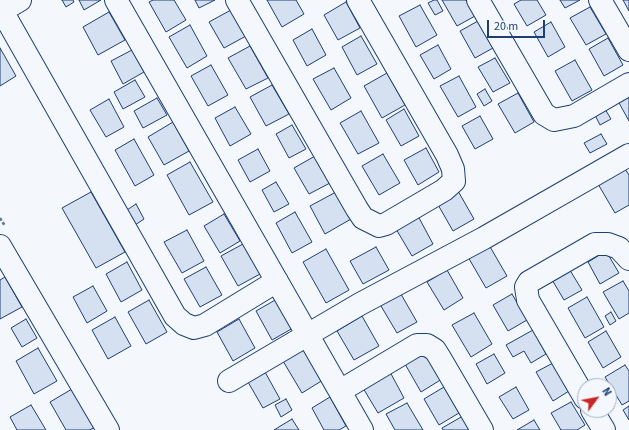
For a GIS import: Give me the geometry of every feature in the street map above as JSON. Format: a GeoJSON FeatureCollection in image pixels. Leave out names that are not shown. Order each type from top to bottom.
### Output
{"type":"FeatureCollection","features":[{"type":"Feature","properties":{"kind":"street"},"geometry":{"type":"LineString","coordinates":[[20,0],[1,11],[175,316],[184,324],[194,328],[205,325],[277,281]]}},
{"type":"Feature","properties":{"kind":"street"},"geometry":{"type":"LineString","coordinates":[[116,0],[362,430]]}},
{"type":"Feature","properties":{"kind":"street"},"geometry":{"type":"LineString","coordinates":[[237,0],[357,209],[363,218],[379,226],[386,224],[444,190],[454,181],[453,169],[447,155],[358,0]]}},
{"type":"Feature","properties":{"kind":"street"},"geometry":{"type":"LineString","coordinates":[[478,0],[544,114],[554,120],[574,116],[629,84]]}},
{"type":"Feature","properties":{"kind":"street"},"geometry":{"type":"LineString","coordinates":[[600,0],[629,50]]}},
{"type":"Feature","properties":{"kind":"street"},"geometry":{"type":"LineString","coordinates":[[229,381],[360,304],[484,238],[629,155]]}},
{"type":"Feature","properties":{"kind":"street"},"geometry":{"type":"LineString","coordinates":[[577,384],[528,300],[526,287],[529,282],[594,244],[608,244],[619,248],[629,259]]}},
{"type":"Feature","properties":{"kind":"street"},"geometry":{"type":"LineString","coordinates":[[0,246],[108,430]]}},
{"type":"Feature","properties":{"kind":"street"},"geometry":{"type":"LineString","coordinates":[[340,391],[416,345],[428,345],[435,350],[482,430]]}},
{"type":"Feature","properties":{"kind":"street"},"geometry":{"type":"LineString","coordinates":[[597,418],[604,430]]}},
{"type":"Feature","properties":{"kind":"building"},"geometry":{"type":"Polygon","coordinates":[[[62,0],[73,0],[74,2],[66,7],[62,0]]]}},
{"type":"Feature","properties":{"kind":"building"},"geometry":{"type":"Polygon","coordinates":[[[79,0],[101,0],[84,10],[79,0]]]}},
{"type":"Feature","properties":{"kind":"building"},"geometry":{"type":"Polygon","coordinates":[[[153,0],[174,0],[186,20],[166,32],[149,2],[153,0]]]}},
{"type":"Feature","properties":{"kind":"building"},"geometry":{"type":"Polygon","coordinates":[[[195,0],[215,0],[199,8],[195,0]]]}},
{"type":"Feature","properties":{"kind":"building"},"geometry":{"type":"Polygon","coordinates":[[[267,0],[296,0],[304,14],[282,27],[267,0]]]}},
{"type":"Feature","properties":{"kind":"building"},"geometry":{"type":"Polygon","coordinates":[[[437,0],[443,11],[435,15],[428,3],[437,0]]]}},
{"type":"Feature","properties":{"kind":"building"},"geometry":{"type":"Polygon","coordinates":[[[442,0],[466,0],[475,16],[457,26],[442,0]]]}},
{"type":"Feature","properties":{"kind":"building"},"geometry":{"type":"Polygon","coordinates":[[[521,0],[537,0],[546,15],[527,26],[514,4],[521,0]]]}},
{"type":"Feature","properties":{"kind":"building"},"geometry":{"type":"Polygon","coordinates":[[[560,0],[580,0],[565,8],[560,0]]]}},
{"type":"Feature","properties":{"kind":"building"},"geometry":{"type":"Polygon","coordinates":[[[623,0],[629,0],[629,11],[623,0]]]}},
{"type":"Feature","properties":{"kind":"building"},"geometry":{"type":"Polygon","coordinates":[[[346,2],[360,28],[338,40],[324,15],[346,2]]]}},
{"type":"Feature","properties":{"kind":"building"},"geometry":{"type":"Polygon","coordinates":[[[420,5],[437,35],[416,47],[399,16],[420,5]]]}},
{"type":"Feature","properties":{"kind":"building"},"geometry":{"type":"Polygon","coordinates":[[[590,7],[606,34],[586,45],[570,18],[590,7]]]}},
{"type":"Feature","properties":{"kind":"building"},"geometry":{"type":"Polygon","coordinates":[[[231,10],[246,36],[224,48],[209,22],[231,10]]]}},
{"type":"Feature","properties":{"kind":"building"},"geometry":{"type":"Polygon","coordinates":[[[109,12],[125,40],[98,55],[83,27],[109,12]]]}},
{"type":"Feature","properties":{"kind":"building"},"geometry":{"type":"Polygon","coordinates":[[[478,21],[493,48],[475,58],[460,31],[478,21]]]}},
{"type":"Feature","properties":{"kind":"building"},"geometry":{"type":"Polygon","coordinates":[[[551,22],[565,47],[548,57],[534,32],[551,22]]]}},
{"type":"Feature","properties":{"kind":"building"},"geometry":{"type":"Polygon","coordinates":[[[190,25],[207,56],[187,68],[169,37],[190,25]]]}},
{"type":"Feature","properties":{"kind":"building"},"geometry":{"type":"Polygon","coordinates":[[[312,29],[326,55],[307,66],[293,40],[312,29]]]}},
{"type":"Feature","properties":{"kind":"building"},"geometry":{"type":"Polygon","coordinates":[[[361,36],[377,64],[357,75],[342,47],[361,36]]]}},
{"type":"Feature","properties":{"kind":"building"},"geometry":{"type":"Polygon","coordinates":[[[608,38],[623,65],[604,76],[589,49],[608,38]]]}},
{"type":"Feature","properties":{"kind":"building"},"geometry":{"type":"Polygon","coordinates":[[[438,45],[451,69],[434,79],[420,55],[438,45]]]}},
{"type":"Feature","properties":{"kind":"building"},"geometry":{"type":"Polygon","coordinates":[[[250,46],[268,78],[246,89],[228,58],[250,46]]]}},
{"type":"Feature","properties":{"kind":"building"},"geometry":{"type":"Polygon","coordinates":[[[0,48],[16,76],[0,86],[0,48]]]}},
{"type":"Feature","properties":{"kind":"building"},"geometry":{"type":"Polygon","coordinates":[[[132,50],[144,72],[123,84],[111,61],[132,50]]]}},
{"type":"Feature","properties":{"kind":"building"},"geometry":{"type":"Polygon","coordinates":[[[495,58],[510,83],[493,92],[478,67],[495,58]]]}},
{"type":"Feature","properties":{"kind":"building"},"geometry":{"type":"Polygon","coordinates":[[[575,60],[592,90],[572,101],[555,71],[575,60]]]}},
{"type":"Feature","properties":{"kind":"building"},"geometry":{"type":"Polygon","coordinates":[[[211,65],[228,95],[208,106],[191,76],[211,65]]]}},
{"type":"Feature","properties":{"kind":"building"},"geometry":{"type":"Polygon","coordinates":[[[334,68],[351,98],[331,110],[313,79],[334,68]]]}},
{"type":"Feature","properties":{"kind":"building"},"geometry":{"type":"Polygon","coordinates":[[[387,73],[405,105],[382,118],[364,86],[387,73]]]}},
{"type":"Feature","properties":{"kind":"building"},"geometry":{"type":"Polygon","coordinates":[[[459,76],[476,107],[458,117],[440,86],[459,76]]]}},
{"type":"Feature","properties":{"kind":"building"},"geometry":{"type":"Polygon","coordinates":[[[135,80],[145,97],[123,109],[114,92],[135,80]]]}},
{"type":"Feature","properties":{"kind":"building"},"geometry":{"type":"Polygon","coordinates":[[[272,85],[289,114],[266,126],[250,97],[272,85]]]}},
{"type":"Feature","properties":{"kind":"building"},"geometry":{"type":"Polygon","coordinates":[[[485,89],[492,101],[484,106],[477,94],[485,89]]]}},
{"type":"Feature","properties":{"kind":"building"},"geometry":{"type":"Polygon","coordinates":[[[518,93],[534,122],[515,133],[498,104],[518,93]]]}},
{"type":"Feature","properties":{"kind":"building"},"geometry":{"type":"Polygon","coordinates":[[[629,95],[629,121],[618,101],[629,95]]]}},
{"type":"Feature","properties":{"kind":"building"},"geometry":{"type":"Polygon","coordinates":[[[157,98],[167,115],[143,128],[134,111],[157,98]]]}},
{"type":"Feature","properties":{"kind":"building"},"geometry":{"type":"Polygon","coordinates":[[[109,99],[124,127],[106,137],[90,110],[109,99]]]}},
{"type":"Feature","properties":{"kind":"building"},"geometry":{"type":"Polygon","coordinates":[[[235,107],[251,134],[230,146],[215,118],[235,107]]]}},
{"type":"Feature","properties":{"kind":"building"},"geometry":{"type":"Polygon","coordinates":[[[404,109],[419,136],[401,146],[386,120],[404,109]]]}},
{"type":"Feature","properties":{"kind":"building"},"geometry":{"type":"Polygon","coordinates":[[[605,109],[611,119],[600,125],[595,115],[605,109]]]}},
{"type":"Feature","properties":{"kind":"building"},"geometry":{"type":"Polygon","coordinates":[[[361,111],[379,143],[358,154],[340,123],[361,111]]]}},
{"type":"Feature","properties":{"kind":"building"},"geometry":{"type":"Polygon","coordinates":[[[480,116],[493,139],[475,149],[462,126],[480,116]]]}},
{"type":"Feature","properties":{"kind":"building"},"geometry":{"type":"Polygon","coordinates":[[[173,122],[189,151],[164,165],[148,137],[173,122]]]}},
{"type":"Feature","properties":{"kind":"building"},"geometry":{"type":"Polygon","coordinates":[[[292,125],[306,149],[289,158],[276,134],[292,125]]]}},
{"type":"Feature","properties":{"kind":"building"},"geometry":{"type":"Polygon","coordinates":[[[601,134],[607,144],[590,153],[584,143],[601,134]]]}},
{"type":"Feature","properties":{"kind":"building"},"geometry":{"type":"Polygon","coordinates":[[[134,139],[154,175],[135,186],[115,150],[134,139]]]}},
{"type":"Feature","properties":{"kind":"building"},"geometry":{"type":"Polygon","coordinates":[[[426,148],[439,172],[418,185],[404,160],[426,148]]]}},
{"type":"Feature","properties":{"kind":"building"},"geometry":{"type":"Polygon","coordinates":[[[258,149],[270,171],[250,182],[238,160],[258,149]]]}},
{"type":"Feature","properties":{"kind":"building"},"geometry":{"type":"Polygon","coordinates":[[[383,154],[400,183],[379,195],[362,166],[383,154]]]}},
{"type":"Feature","properties":{"kind":"building"},"geometry":{"type":"Polygon","coordinates":[[[315,156],[330,183],[309,194],[294,168],[315,156]]]}},
{"type":"Feature","properties":{"kind":"building"},"geometry":{"type":"Polygon","coordinates":[[[190,162],[213,202],[189,215],[167,175],[190,162]]]}},
{"type":"Feature","properties":{"kind":"building"},"geometry":{"type":"Polygon","coordinates":[[[625,169],[629,175],[629,205],[615,213],[598,184],[625,169]]]}},
{"type":"Feature","properties":{"kind":"building"},"geometry":{"type":"Polygon","coordinates":[[[276,182],[289,204],[274,212],[262,190],[276,182]]]}},
{"type":"Feature","properties":{"kind":"building"},"geometry":{"type":"Polygon","coordinates":[[[458,191],[474,219],[453,231],[437,203],[458,191]]]}},
{"type":"Feature","properties":{"kind":"building"},"geometry":{"type":"Polygon","coordinates":[[[91,192],[125,252],[96,268],[62,208],[91,192]]]}},
{"type":"Feature","properties":{"kind":"building"},"geometry":{"type":"Polygon","coordinates":[[[336,192],[351,219],[325,234],[310,206],[336,192]]]}},
{"type":"Feature","properties":{"kind":"building"},"geometry":{"type":"Polygon","coordinates":[[[136,204],[144,219],[135,225],[127,210],[136,204]]]}},
{"type":"Feature","properties":{"kind":"building"},"geometry":{"type":"Polygon","coordinates":[[[295,212],[312,242],[292,253],[276,223],[295,212]]]}},
{"type":"Feature","properties":{"kind":"building"},"geometry":{"type":"Polygon","coordinates":[[[224,214],[240,241],[220,253],[204,226],[224,214]]]}},
{"type":"Feature","properties":{"kind":"building"},"geometry":{"type":"Polygon","coordinates":[[[418,216],[433,244],[412,256],[396,229],[418,216]]]}},
{"type":"Feature","properties":{"kind":"building"},"geometry":{"type":"Polygon","coordinates":[[[187,230],[204,261],[182,273],[164,242],[187,230]]]}},
{"type":"Feature","properties":{"kind":"building"},"geometry":{"type":"Polygon","coordinates":[[[243,244],[260,274],[238,286],[221,256],[243,244]]]}},
{"type":"Feature","properties":{"kind":"building"},"geometry":{"type":"Polygon","coordinates":[[[489,245],[507,276],[486,288],[468,257],[489,245]]]}},
{"type":"Feature","properties":{"kind":"building"},"geometry":{"type":"Polygon","coordinates":[[[376,247],[389,270],[363,284],[350,261],[376,247]]]}},
{"type":"Feature","properties":{"kind":"building"},"geometry":{"type":"Polygon","coordinates":[[[326,249],[349,290],[326,303],[303,262],[326,249]]]}},
{"type":"Feature","properties":{"kind":"building"},"geometry":{"type":"Polygon","coordinates":[[[606,251],[619,273],[600,284],[588,262],[606,251]]]}},
{"type":"Feature","properties":{"kind":"building"},"geometry":{"type":"Polygon","coordinates":[[[127,262],[142,290],[121,302],[106,274],[127,262]]]}},
{"type":"Feature","properties":{"kind":"building"},"geometry":{"type":"Polygon","coordinates":[[[206,267],[222,295],[200,307],[184,279],[206,267]]]}},
{"type":"Feature","properties":{"kind":"building"},"geometry":{"type":"Polygon","coordinates":[[[568,267],[582,290],[564,300],[551,278],[568,267]]]}},
{"type":"Feature","properties":{"kind":"building"},"geometry":{"type":"Polygon","coordinates":[[[447,270],[463,298],[444,310],[427,282],[447,270]]]}},
{"type":"Feature","properties":{"kind":"building"},"geometry":{"type":"Polygon","coordinates":[[[5,277],[22,307],[0,319],[0,280],[5,277]]]}},
{"type":"Feature","properties":{"kind":"building"},"geometry":{"type":"Polygon","coordinates":[[[623,281],[629,291],[629,313],[619,319],[603,292],[623,281]]]}},
{"type":"Feature","properties":{"kind":"building"},"geometry":{"type":"Polygon","coordinates":[[[93,286],[107,311],[87,323],[73,297],[93,286]]]}},
{"type":"Feature","properties":{"kind":"building"},"geometry":{"type":"Polygon","coordinates":[[[398,289],[417,322],[397,333],[378,301],[398,289]]]}},
{"type":"Feature","properties":{"kind":"building"},"geometry":{"type":"Polygon","coordinates":[[[512,294],[527,320],[508,331],[493,305],[512,294]]]}},
{"type":"Feature","properties":{"kind":"building"},"geometry":{"type":"Polygon","coordinates":[[[587,297],[604,327],[585,338],[568,308],[587,297]]]}},
{"type":"Feature","properties":{"kind":"building"},"geometry":{"type":"Polygon","coordinates":[[[277,299],[293,328],[272,340],[256,311],[277,299]]]}},
{"type":"Feature","properties":{"kind":"building"},"geometry":{"type":"Polygon","coordinates":[[[149,300],[167,332],[146,344],[128,312],[149,300]]]}},
{"type":"Feature","properties":{"kind":"building"},"geometry":{"type":"Polygon","coordinates":[[[611,312],[616,321],[610,325],[605,316],[611,312]]]}},
{"type":"Feature","properties":{"kind":"building"},"geometry":{"type":"Polygon","coordinates":[[[474,313],[492,344],[471,357],[452,325],[474,313]]]}},
{"type":"Feature","properties":{"kind":"building"},"geometry":{"type":"Polygon","coordinates":[[[362,316],[379,346],[354,360],[337,331],[362,316]]]}},
{"type":"Feature","properties":{"kind":"building"},"geometry":{"type":"Polygon","coordinates":[[[115,317],[131,346],[108,359],[92,330],[115,317]]]}},
{"type":"Feature","properties":{"kind":"building"},"geometry":{"type":"Polygon","coordinates":[[[26,319],[37,338],[22,347],[11,328],[26,319]]]}},
{"type":"Feature","properties":{"kind":"building"},"geometry":{"type":"Polygon","coordinates":[[[239,319],[255,348],[233,361],[217,332],[239,319]]]}},
{"type":"Feature","properties":{"kind":"building"},"geometry":{"type":"Polygon","coordinates":[[[533,330],[546,354],[531,363],[524,351],[513,357],[506,345],[533,330]]]}},
{"type":"Feature","properties":{"kind":"building"},"geometry":{"type":"Polygon","coordinates":[[[606,331],[621,357],[603,368],[588,342],[606,331]]]}},
{"type":"Feature","properties":{"kind":"building"},"geometry":{"type":"Polygon","coordinates":[[[38,348],[57,381],[34,394],[16,361],[38,348]]]}},
{"type":"Feature","properties":{"kind":"building"},"geometry":{"type":"Polygon","coordinates":[[[305,348],[323,380],[302,393],[283,361],[305,348]]]}},
{"type":"Feature","properties":{"kind":"building"},"geometry":{"type":"Polygon","coordinates":[[[426,352],[442,379],[421,392],[405,364],[426,352]]]}},
{"type":"Feature","properties":{"kind":"building"},"geometry":{"type":"Polygon","coordinates":[[[494,354],[505,373],[487,384],[476,364],[494,354]]]}},
{"type":"Feature","properties":{"kind":"building"},"geometry":{"type":"Polygon","coordinates":[[[553,363],[569,391],[553,401],[536,372],[553,363]]]}},
{"type":"Feature","properties":{"kind":"building"},"geometry":{"type":"Polygon","coordinates":[[[625,365],[629,371],[629,401],[622,405],[617,397],[617,378],[605,377],[625,365]]]}},
{"type":"Feature","properties":{"kind":"building"},"geometry":{"type":"Polygon","coordinates":[[[265,372],[280,399],[263,408],[248,382],[265,372]]]}},
{"type":"Feature","properties":{"kind":"building"},"geometry":{"type":"Polygon","coordinates":[[[390,372],[404,398],[378,413],[363,388],[390,372]]]}},
{"type":"Feature","properties":{"kind":"building"},"geometry":{"type":"Polygon","coordinates":[[[444,387],[459,413],[439,425],[424,399],[444,387]]]}},
{"type":"Feature","properties":{"kind":"building"},"geometry":{"type":"Polygon","coordinates":[[[516,387],[529,410],[513,419],[499,397],[516,387]]]}},
{"type":"Feature","properties":{"kind":"building"},"geometry":{"type":"Polygon","coordinates":[[[72,389],[94,428],[89,430],[66,430],[50,402],[72,389]]]}},
{"type":"Feature","properties":{"kind":"building"},"geometry":{"type":"Polygon","coordinates":[[[330,397],[346,426],[339,430],[324,430],[312,408],[330,397]]]}},
{"type":"Feature","properties":{"kind":"building"},"geometry":{"type":"Polygon","coordinates":[[[286,399],[292,410],[281,417],[275,405],[286,399]]]}},
{"type":"Feature","properties":{"kind":"building"},"geometry":{"type":"Polygon","coordinates":[[[571,402],[577,412],[577,418],[581,418],[585,425],[577,430],[561,430],[551,413],[571,402]]]}},
{"type":"Feature","properties":{"kind":"building"},"geometry":{"type":"Polygon","coordinates":[[[407,403],[423,430],[395,430],[386,414],[407,403]]]}},
{"type":"Feature","properties":{"kind":"building"},"geometry":{"type":"Polygon","coordinates":[[[31,405],[46,430],[17,430],[10,417],[31,405]]]}},
{"type":"Feature","properties":{"kind":"building"},"geometry":{"type":"Polygon","coordinates":[[[629,406],[629,420],[623,410],[629,406]]]}},
{"type":"Feature","properties":{"kind":"building"},"geometry":{"type":"Polygon","coordinates":[[[463,416],[471,430],[443,430],[442,428],[463,416]]]}},
{"type":"Feature","properties":{"kind":"building"},"geometry":{"type":"Polygon","coordinates":[[[292,419],[299,430],[274,430],[292,419]]]}},
{"type":"Feature","properties":{"kind":"building"},"geometry":{"type":"Polygon","coordinates":[[[534,420],[540,430],[517,430],[534,420]]]}}]}
